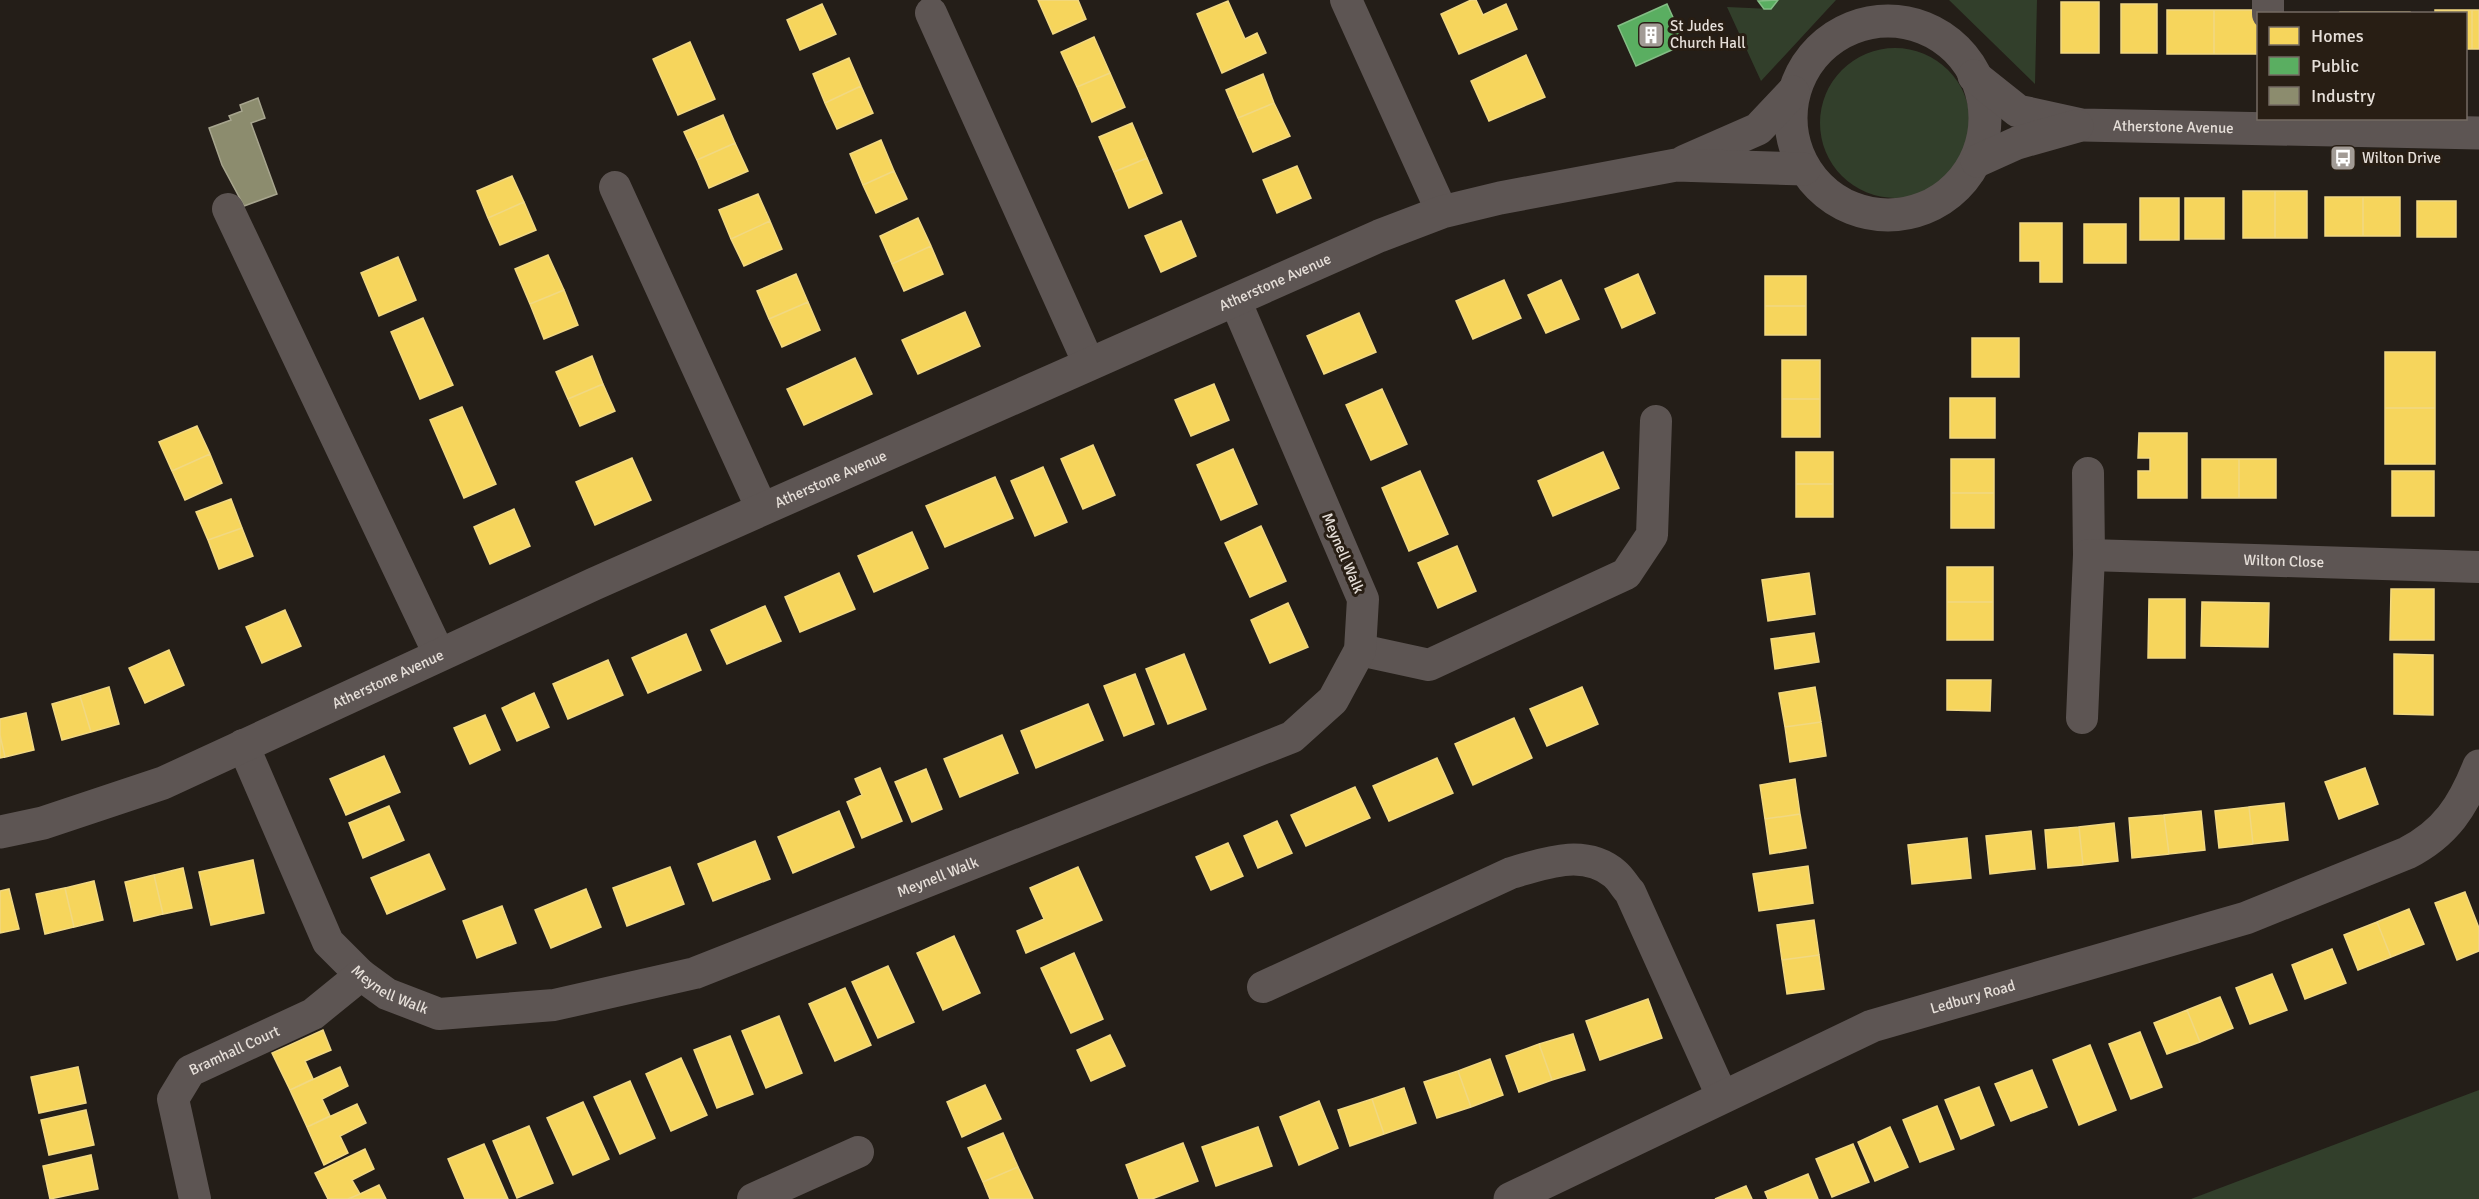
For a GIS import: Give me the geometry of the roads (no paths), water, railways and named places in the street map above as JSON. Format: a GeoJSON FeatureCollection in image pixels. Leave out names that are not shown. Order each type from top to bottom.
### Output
{"type":"FeatureCollection","features":[{"type":"Feature","properties":{"kind":"street"},"geometry":{"type":"LineString","coordinates":[[1346,0],[1442,212]]}},
{"type":"Feature","properties":{"kind":"street"},"geometry":{"type":"LineString","coordinates":[[1831,39],[1853,27],[1911,13],[1957,50],[1983,94],[1985,126],[1977,161],[1962,182],[1939,201],[1911,213],[1882,215],[1853,209],[1827,194],[1804,169],[1796,149],[1791,123],[1793,92],[1801,73],[1812,56],[1867,6],[1870,0]]}},
{"type":"Feature","properties":{"kind":"street"},"geometry":{"type":"LineString","coordinates":[[931,13],[1089,364]]}},
{"type":"Feature","properties":{"kind":"street","name":"Atherstone Avenue"},"geometry":{"type":"LineString","coordinates":[[1974,76],[2018,111],[2082,125],[2267,124],[2479,133]]}},
{"type":"Feature","properties":{"kind":"street","name":"Atherstone Avenue"},"geometry":{"type":"LineString","coordinates":[[1676,165],[1758,129],[1793,92]]}},
{"type":"Feature","properties":{"kind":"street","name":"Atherstone Avenue"},"geometry":{"type":"LineString","coordinates":[[1977,161],[2017,143],[2082,125]]}},
{"type":"Feature","properties":{"kind":"street","name":"Atherstone Avenue"},"geometry":{"type":"LineString","coordinates":[[0,832],[44,823],[163,783],[439,654],[762,509],[1379,236],[1442,212],[1500,198],[1676,165],[1804,169]]}},
{"type":"Feature","properties":{"kind":"street"},"geometry":{"type":"LineString","coordinates":[[615,187],[762,509]]}},
{"type":"Feature","properties":{"kind":"street"},"geometry":{"type":"LineString","coordinates":[[228,209],[439,654]]}},
{"type":"Feature","properties":{"kind":"street","name":"Meynell Walk"},"geometry":{"type":"LineString","coordinates":[[243,745],[328,942],[362,975],[387,994],[439,1014],[554,1005],[695,973],[1292,737],[1333,700],[1360,650],[1363,599],[1235,300]]}},
{"type":"Feature","properties":{"kind":"street"},"geometry":{"type":"LineString","coordinates":[[1360,650],[1429,665],[1626,574],[1652,535],[1656,421]]}},
{"type":"Feature","properties":{"kind":"street"},"geometry":{"type":"LineString","coordinates":[[2082,717],[2089,555],[2088,473]]}},
{"type":"Feature","properties":{"kind":"street","name":"Wilton Close"},"geometry":{"type":"LineString","coordinates":[[2089,555],[2479,567]]}},
{"type":"Feature","properties":{"kind":"street","name":"Ledbury Road"},"geometry":{"type":"LineString","coordinates":[[1510,1199],[1872,1026],[2246,918],[2407,853],[2427,843],[2446,825],[2468,794],[2478,771]]}},
{"type":"Feature","properties":{"kind":"street"},"geometry":{"type":"LineString","coordinates":[[1263,987],[1511,873],[1551,861],[1588,859],[1614,874],[1630,892],[1722,1096]]}},
{"type":"Feature","properties":{"kind":"street","name":"Bramhall Court"},"geometry":{"type":"LineString","coordinates":[[195,1199],[172,1099],[190,1071],[313,1014],[362,975]]}},
{"type":"Feature","properties":{"kind":"street"},"geometry":{"type":"LineString","coordinates":[[753,1199],[858,1152]]}},
{"type":"Feature","properties":{"kind":"place","name":"St Judes Church Hall"},"geometry":{"type":"Point","coordinates":[1651,35]}},
{"type":"Feature","properties":{"kind":"place","name":"Wilton Drive"},"geometry":{"type":"Point","coordinates":[2343,158]}}]}
